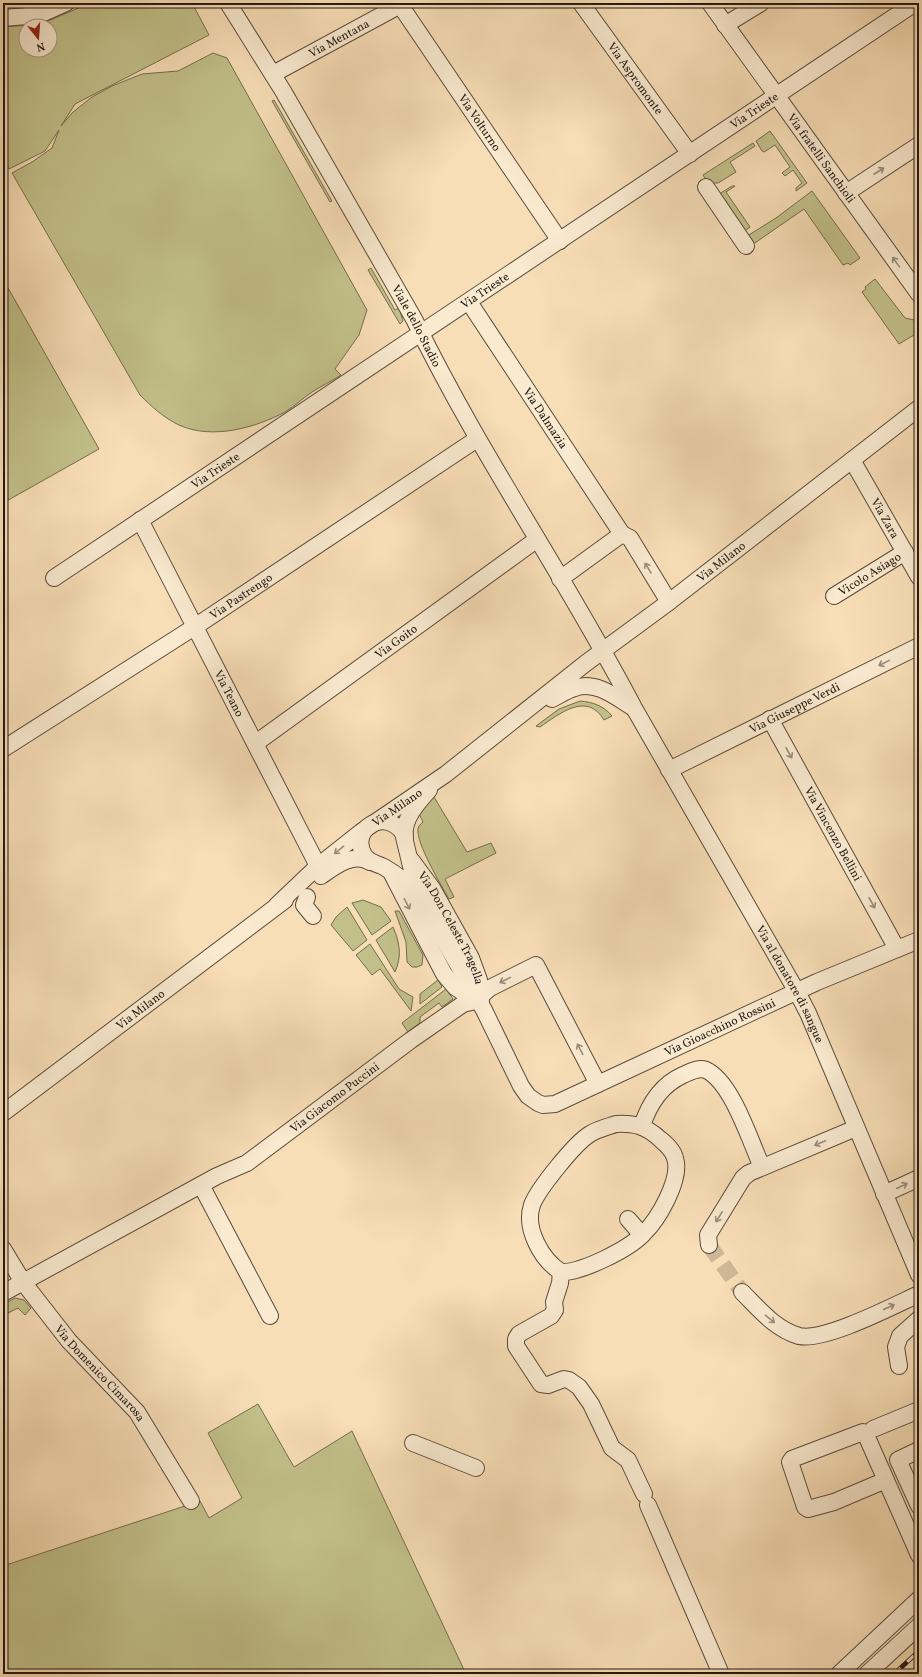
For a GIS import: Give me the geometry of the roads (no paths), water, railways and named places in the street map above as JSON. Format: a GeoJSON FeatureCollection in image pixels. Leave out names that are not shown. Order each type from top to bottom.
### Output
{"type":"FeatureCollection","features":[{"type":"Feature","properties":{"kind":"street"},"geometry":{"type":"LineString","coordinates":[[3,18],[39,15],[66,3]]}},
{"type":"Feature","properties":{"kind":"street","name":"Viale dello Stadio"},"geometry":{"type":"LineString","coordinates":[[228,3],[273,74],[421,334],[477,439],[602,651]]}},
{"type":"Feature","properties":{"kind":"street","name":"Via Aspromonte"},"geometry":{"type":"LineString","coordinates":[[581,3],[690,154]]}},
{"type":"Feature","properties":{"kind":"street","name":"Via fratelli Sanchioli"},"geometry":{"type":"LineString","coordinates":[[710,3],[919,294]]}},
{"type":"Feature","properties":{"kind":"street"},"geometry":{"type":"LineString","coordinates":[[725,25],[761,3]]}},
{"type":"Feature","properties":{"kind":"street","name":"Via Trieste"},"geometry":{"type":"LineString","coordinates":[[54,578],[916,3]]}},
{"type":"Feature","properties":{"kind":"street","name":"Via Mentana"},"geometry":{"type":"LineString","coordinates":[[273,74],[402,4]]}},
{"type":"Feature","properties":{"kind":"street","name":"Via Volturno"},"geometry":{"type":"LineString","coordinates":[[402,4],[560,241]]}},
{"type":"Feature","properties":{"kind":"street"},"geometry":{"type":"LineString","coordinates":[[846,193],[919,145]]}},
{"type":"Feature","properties":{"kind":"street"},"geometry":{"type":"LineString","coordinates":[[706,187],[746,246]]}},
{"type":"Feature","properties":{"kind":"street","name":"Via Dalmazia"},"geometry":{"type":"LineString","coordinates":[[469,302],[622,534],[630,538],[668,602]]}},
{"type":"Feature","properties":{"kind":"street","name":"Via Milano"},"geometry":{"type":"LineString","coordinates":[[277,905],[318,866],[369,826],[446,774],[602,651],[668,602],[919,408]]}},
{"type":"Feature","properties":{"kind":"street","name":"Via Pastrengo"},"geometry":{"type":"LineString","coordinates":[[3,749],[196,626],[477,439]]}},
{"type":"Feature","properties":{"kind":"street","name":"Via Zara"},"geometry":{"type":"LineString","coordinates":[[852,460],[919,577]]}},
{"type":"Feature","properties":{"kind":"street","name":"Via Teano"},"geometry":{"type":"LineString","coordinates":[[140,520],[196,626],[318,866]]}},
{"type":"Feature","properties":{"kind":"street"},"geometry":{"type":"LineString","coordinates":[[560,579],[622,534]]}},
{"type":"Feature","properties":{"kind":"street","name":"Via Goito"},"geometry":{"type":"LineString","coordinates":[[256,743],[536,540]]}},
{"type":"Feature","properties":{"kind":"street","name":"Vicolo Asiago"},"geometry":{"type":"LineString","coordinates":[[834,596],[905,552]]}},
{"type":"Feature","properties":{"kind":"street","name":"Via Giuseppe Verdi"},"geometry":{"type":"LineString","coordinates":[[669,770],[919,646]]}},
{"type":"Feature","properties":{"kind":"street","name":"Via al donatore di sangue"},"geometry":{"type":"LineString","coordinates":[[602,651],[808,1013],[919,1275]]}},
{"type":"Feature","properties":{"kind":"street","name":"Via Milano"},"geometry":{"type":"LineString","coordinates":[[522,714],[575,687],[582,686],[595,687],[634,708]]}},
{"type":"Feature","properties":{"kind":"street","name":"Via Vincenzo Bellini"},"geometry":{"type":"LineString","coordinates":[[770,719],[897,950]]}},
{"type":"Feature","properties":{"kind":"street","name":"Via Milano"},"geometry":{"type":"LineString","coordinates":[[406,846],[406,823],[414,808],[446,774]]}},
{"type":"Feature","properties":{"kind":"street"},"geometry":{"type":"LineString","coordinates":[[378,822],[389,822],[400,829],[406,846],[418,895],[363,854],[361,844],[363,834],[369,826],[378,822]]}},
{"type":"Feature","properties":{"kind":"street"},"geometry":{"type":"LineString","coordinates":[[380,866],[392,864],[398,860],[403,854],[406,846]]}},
{"type":"Feature","properties":{"kind":"street","name":"Via Don Celeste Tragella"},"geometry":{"type":"LineString","coordinates":[[406,846],[432,888],[478,973],[476,1001]]}},
{"type":"Feature","properties":{"kind":"street","name":"Via Milano"},"geometry":{"type":"LineString","coordinates":[[3,1113],[277,905],[339,864],[359,858],[380,866]]}},
{"type":"Feature","properties":{"kind":"street","name":"Via Don Celeste Tragella"},"geometry":{"type":"LineString","coordinates":[[380,866],[444,974],[455,987],[476,1001]]}},
{"type":"Feature","properties":{"kind":"street","name":"Via Don Celeste Tragella"},"geometry":{"type":"LineString","coordinates":[[418,895],[521,1086],[528,1096],[543,1105]]}},
{"type":"Feature","properties":{"kind":"street"},"geometry":{"type":"LineString","coordinates":[[307,897],[304,905],[313,916]]}},
{"type":"Feature","properties":{"kind":"street","name":"Via Gioacchino Rossini"},"geometry":{"type":"LineString","coordinates":[[543,1105],[555,1104],[797,992],[919,940]]}},
{"type":"Feature","properties":{"kind":"street","name":"Via Giacomo Puccini"},"geometry":{"type":"LineString","coordinates":[[3,1293],[202,1185],[247,1163],[411,1040],[476,1001],[492,986],[536,965],[598,1084]]}},
{"type":"Feature","properties":{"kind":"street"},"geometry":{"type":"LineString","coordinates":[[642,1126],[648,1110],[656,1096],[672,1080],[698,1069],[705,1070],[717,1078],[735,1104],[762,1167]]}},
{"type":"Feature","properties":{"kind":"street"},"geometry":{"type":"LineString","coordinates":[[616,1124],[642,1126],[654,1133],[668,1146],[675,1156],[677,1165],[668,1198],[642,1235],[617,1252],[580,1270],[561,1272],[545,1258],[536,1243],[530,1215],[535,1200],[578,1143],[590,1133],[601,1128],[616,1124]]}},
{"type":"Feature","properties":{"kind":"street"},"geometry":{"type":"LineString","coordinates":[[709,1245],[708,1235],[743,1178],[762,1167],[856,1128]]}},
{"type":"Feature","properties":{"kind":"street"},"geometry":{"type":"LineString","coordinates":[[884,1194],[919,1178]]}},
{"type":"Feature","properties":{"kind":"street"},"geometry":{"type":"LineString","coordinates":[[202,1185],[270,1316]]}},
{"type":"Feature","properties":{"kind":"street"},"geometry":{"type":"LineString","coordinates":[[628,1219],[642,1235]]}},
{"type":"Feature","properties":{"kind":"street","name":"Via Domenico Cimarosa"},"geometry":{"type":"LineString","coordinates":[[3,1249],[23,1282],[69,1341],[137,1412],[191,1501]]}},
{"type":"Feature","properties":{"kind":"street"},"geometry":{"type":"LineString","coordinates":[[561,1272],[560,1283],[554,1302],[555,1310],[551,1316],[518,1334],[516,1338],[516,1346],[541,1384],[548,1385],[564,1379],[569,1380],[581,1390],[591,1404],[612,1448],[628,1460],[721,1674]]}},
{"type":"Feature","properties":{"kind":"street"},"geometry":{"type":"LineString","coordinates":[[742,1292],[769,1320],[788,1331],[801,1336],[812,1336],[839,1330],[919,1294]]}},
{"type":"Feature","properties":{"kind":"street"},"geometry":{"type":"LineString","coordinates":[[919,1319],[900,1336],[896,1347],[902,1365],[903,1351],[908,1341],[919,1332]]}},
{"type":"Feature","properties":{"kind":"street"},"geometry":{"type":"LineString","coordinates":[[873,1429],[919,1410]]}},
{"type":"Feature","properties":{"kind":"street"},"geometry":{"type":"LineString","coordinates":[[886,1480],[834,1502],[808,1509],[805,1507],[790,1462],[792,1459],[863,1432],[866,1435],[886,1480],[919,1555]]}},
{"type":"Feature","properties":{"kind":"street"},"geometry":{"type":"LineString","coordinates":[[413,1443],[476,1468]]}},
{"type":"Feature","properties":{"kind":"street"},"geometry":{"type":"LineString","coordinates":[[919,1450],[898,1460],[919,1506]]}},
{"type":"Feature","properties":{"kind":"street"},"geometry":{"type":"LineString","coordinates":[[839,1674],[919,1599]]}},
{"type":"Feature","properties":{"kind":"street"},"geometry":{"type":"LineString","coordinates":[[863,1652],[872,1670],[919,1626]]}},
{"type":"Feature","properties":{"kind":"tunnel"},"geometry":{"type":"LineString","coordinates":[[709,1245],[742,1292]]}},
{"type":"Feature","properties":{"kind":"railway"},"geometry":{"type":"LineString","coordinates":[[894,1674],[919,1651]]}},
{"type":"Feature","properties":{"kind":"railway"},"geometry":{"type":"LineString","coordinates":[[911,1674],[919,1666]]}}]}
